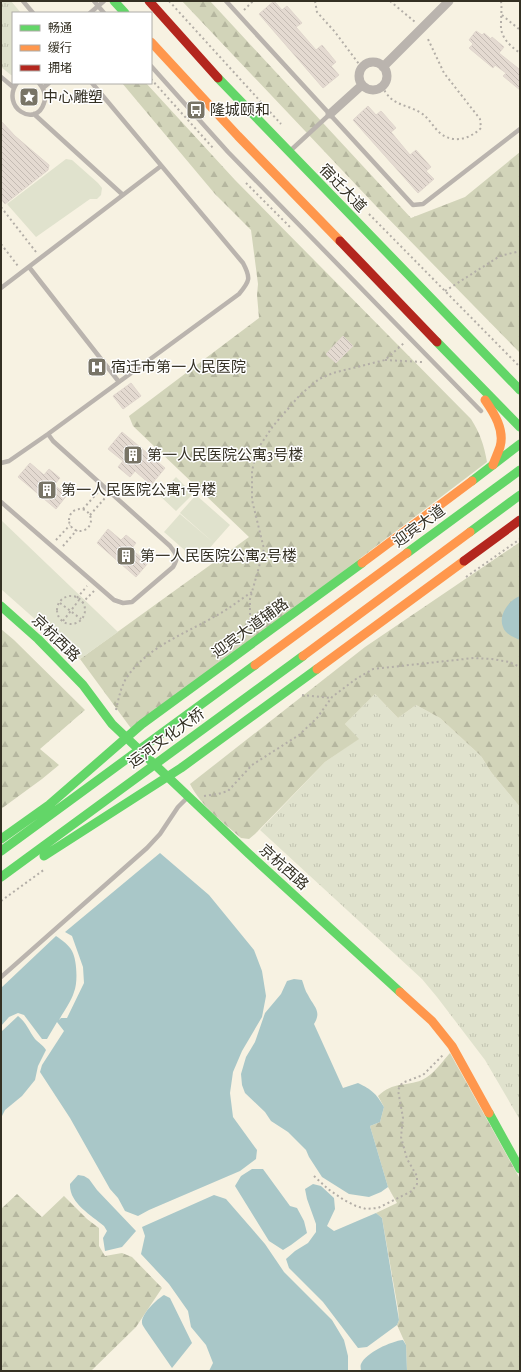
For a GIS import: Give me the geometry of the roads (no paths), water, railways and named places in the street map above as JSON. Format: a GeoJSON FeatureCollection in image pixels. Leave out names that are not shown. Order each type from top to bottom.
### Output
{"type":"FeatureCollection","features":[{"type":"Feature","properties":{"kind":"main road","name":"宿迁大道"},"geometry":{"type":"LineString","coordinates":[[149,1],[223,84],[520,390]]}},
{"type":"Feature","properties":{"kind":"main road"},"geometry":{"type":"LineString","coordinates":[[116,4],[124,12]]}},
{"type":"Feature","properties":{"kind":"main road"},"geometry":{"type":"LineString","coordinates":[[152,43],[238,136],[520,427]]}},
{"type":"Feature","properties":{"kind":"main road"},"geometry":{"type":"LineString","coordinates":[[476,344],[520,381]]}},
{"type":"Feature","properties":{"kind":"main road"},"geometry":{"type":"LineString","coordinates":[[458,362],[494,412],[500,427],[500,444],[493,466]]}},
{"type":"Feature","properties":{"kind":"main road","name":"迎宾大道辅路"},"geometry":{"type":"LineString","coordinates":[[1,839],[49,804],[142,724],[493,466],[520,444]]}},
{"type":"Feature","properties":{"kind":"main road","name":"迎宾大道"},"geometry":{"type":"LineString","coordinates":[[335,606],[520,470]]}},
{"type":"Feature","properties":{"kind":"main road","name":"运河文化大桥"},"geometry":{"type":"LineString","coordinates":[[1,877],[520,495]]}},
{"type":"Feature","properties":{"kind":"main road"},"geometry":{"type":"LineString","coordinates":[[1,886],[58,846],[181,768],[520,520]]}},
{"type":"Feature","properties":{"kind":"main road","name":"京杭西路"},"geometry":{"type":"LineString","coordinates":[[1,606],[38,639],[83,685],[112,724],[188,797],[432,1021],[452,1046],[520,1169]]}},
{"type":"Feature","properties":{"kind":"main road","name":"运河文化大桥"},"geometry":{"type":"LineString","coordinates":[[1,851],[335,606]]}},
{"type":"Feature","properties":{"kind":"street"},"geometry":{"type":"LineString","coordinates":[[383,67],[448,1]]}},
{"type":"Feature","properties":{"kind":"street"},"geometry":{"type":"LineString","coordinates":[[373,62],[383,67],[387,78],[379,89],[370,90],[362,85],[359,76],[362,68],[373,62]]}},
{"type":"Feature","properties":{"kind":"street"},"geometry":{"type":"LineString","coordinates":[[330,114],[362,85]]}},
{"type":"Feature","properties":{"kind":"lane"},"geometry":{"type":"LineString","coordinates":[[23,1],[32,12]]}},
{"type":"Feature","properties":{"kind":"lane"},"geometry":{"type":"LineString","coordinates":[[94,1],[103,12]]}},
{"type":"Feature","properties":{"kind":"lane"},"geometry":{"type":"LineString","coordinates":[[91,12],[104,1]]}},
{"type":"Feature","properties":{"kind":"lane"},"geometry":{"type":"LineString","coordinates":[[226,1],[413,205],[423,204],[520,129]]}},
{"type":"Feature","properties":{"kind":"lane"},"geometry":{"type":"LineString","coordinates":[[152,67],[228,152],[481,411]]}},
{"type":"Feature","properties":{"kind":"lane"},"geometry":{"type":"LineString","coordinates":[[1,77],[13,87]]}},
{"type":"Feature","properties":{"kind":"lane"},"geometry":{"type":"LineString","coordinates":[[16,84],[13,87],[10,98],[14,108],[23,114],[34,114],[40,111],[43,106],[45,94],[43,88],[39,84]]}},
{"type":"Feature","properties":{"kind":"lane"},"geometry":{"type":"LineString","coordinates":[[43,88],[48,84]]}},
{"type":"Feature","properties":{"kind":"lane"},"geometry":{"type":"LineString","coordinates":[[1,463],[9,461],[48,434],[239,294],[249,280],[249,275],[243,263],[93,84]]}},
{"type":"Feature","properties":{"kind":"lane"},"geometry":{"type":"LineString","coordinates":[[34,114],[123,195]]}},
{"type":"Feature","properties":{"kind":"lane"},"geometry":{"type":"LineString","coordinates":[[288,152],[330,114]]}},
{"type":"Feature","properties":{"kind":"lane"},"geometry":{"type":"LineString","coordinates":[[1,288],[161,166]]}},
{"type":"Feature","properties":{"kind":"lane"},"geometry":{"type":"LineString","coordinates":[[28,267],[119,382]]}},
{"type":"Feature","properties":{"kind":"lane"},"geometry":{"type":"LineString","coordinates":[[1,502],[114,600],[123,603],[132,602],[172,567],[176,561],[176,554],[170,546],[53,441],[48,434]]}},
{"type":"Feature","properties":{"kind":"lane"},"geometry":{"type":"LineString","coordinates":[[1,977],[147,848],[160,834],[178,807],[188,797]]}},
{"type":"Feature","properties":{"kind":"water"},"geometry":{"type":"Polygon","coordinates":[[[520,596],[520,640],[506,632],[503,627],[502,618],[508,604],[520,596]]]}},
{"type":"Feature","properties":{"kind":"water"},"geometry":{"type":"Polygon","coordinates":[[[160,853],[209,895],[254,950],[262,971],[266,996],[262,1017],[242,1051],[233,1072],[230,1093],[233,1117],[257,1150],[256,1159],[240,1171],[138,1216],[125,1211],[118,1198],[110,1189],[70,1118],[40,1072],[42,1065],[64,1031],[57,1022],[47,1039],[42,1039],[24,1015],[18,1013],[9,1017],[1,1026],[1,988],[56,936],[71,949],[76,966],[75,988],[71,999],[59,1020],[61,1018],[67,1018],[84,983],[83,967],[72,936],[65,932],[160,853]]]}},
{"type":"Feature","properties":{"kind":"water"},"geometry":{"type":"Polygon","coordinates":[[[294,979],[302,980],[306,992],[316,1009],[317,1016],[314,1024],[343,1088],[358,1083],[373,1092],[379,1098],[384,1107],[380,1122],[370,1126],[388,1187],[369,1197],[349,1194],[322,1177],[306,1150],[288,1132],[271,1121],[265,1112],[245,1093],[242,1085],[241,1074],[246,1057],[255,1042],[265,1013],[281,994],[287,981],[294,979]]]}},
{"type":"Feature","properties":{"kind":"water"},"geometry":{"type":"Polygon","coordinates":[[[18,1016],[21,1018],[35,1039],[46,1050],[38,1066],[35,1080],[22,1096],[5,1110],[1,1118],[1,1032],[18,1016]]]}},
{"type":"Feature","properties":{"kind":"water"},"geometry":{"type":"Polygon","coordinates":[[[252,1169],[263,1169],[290,1206],[297,1208],[304,1221],[307,1233],[283,1250],[269,1241],[235,1186],[241,1176],[252,1169]]]}},
{"type":"Feature","properties":{"kind":"water"},"geometry":{"type":"Polygon","coordinates":[[[78,1175],[89,1179],[97,1190],[136,1231],[122,1247],[105,1251],[103,1238],[107,1231],[104,1226],[77,1203],[73,1197],[70,1184],[78,1175]]]}},
{"type":"Feature","properties":{"kind":"water"},"geometry":{"type":"Polygon","coordinates":[[[313,1184],[321,1186],[334,1198],[335,1209],[327,1226],[334,1231],[376,1213],[382,1218],[399,1320],[397,1325],[367,1347],[358,1348],[323,1302],[289,1268],[286,1259],[308,1243],[316,1232],[316,1224],[305,1189],[313,1184]]]}},
{"type":"Feature","properties":{"kind":"water"},"geometry":{"type":"Polygon","coordinates":[[[214,1195],[226,1199],[265,1244],[284,1272],[332,1320],[344,1340],[348,1356],[348,1371],[209,1371],[213,1363],[206,1345],[191,1327],[188,1311],[169,1284],[141,1254],[145,1236],[142,1227],[214,1195]]]}},
{"type":"Feature","properties":{"kind":"water"},"geometry":{"type":"Polygon","coordinates":[[[164,1295],[170,1298],[192,1343],[172,1368],[142,1323],[142,1319],[147,1311],[164,1295]]]}},
{"type":"Feature","properties":{"kind":"water"},"geometry":{"type":"Polygon","coordinates":[[[403,1340],[406,1345],[407,1371],[361,1371],[361,1364],[373,1352],[386,1345],[403,1340]]]}},
{"type":"Feature","properties":{"kind":"place","name":"中心雕塑"},"geometry":{"type":"Point","coordinates":[29,97]}},
{"type":"Feature","properties":{"kind":"place","name":"隆城颐和"},"geometry":{"type":"Point","coordinates":[196,110]}},
{"type":"Feature","properties":{"kind":"place","name":"宿迁市第一人民医院"},"geometry":{"type":"Point","coordinates":[97,367]}},
{"type":"Feature","properties":{"kind":"place","name":"第一人民医院公寓3号楼"},"geometry":{"type":"Point","coordinates":[133,455]}},
{"type":"Feature","properties":{"kind":"place","name":"第一人民医院公寓1号楼"},"geometry":{"type":"Point","coordinates":[47,490]}},
{"type":"Feature","properties":{"kind":"place","name":"第一人民医院公寓2号楼"},"geometry":{"type":"Point","coordinates":[126,556]}}]}
